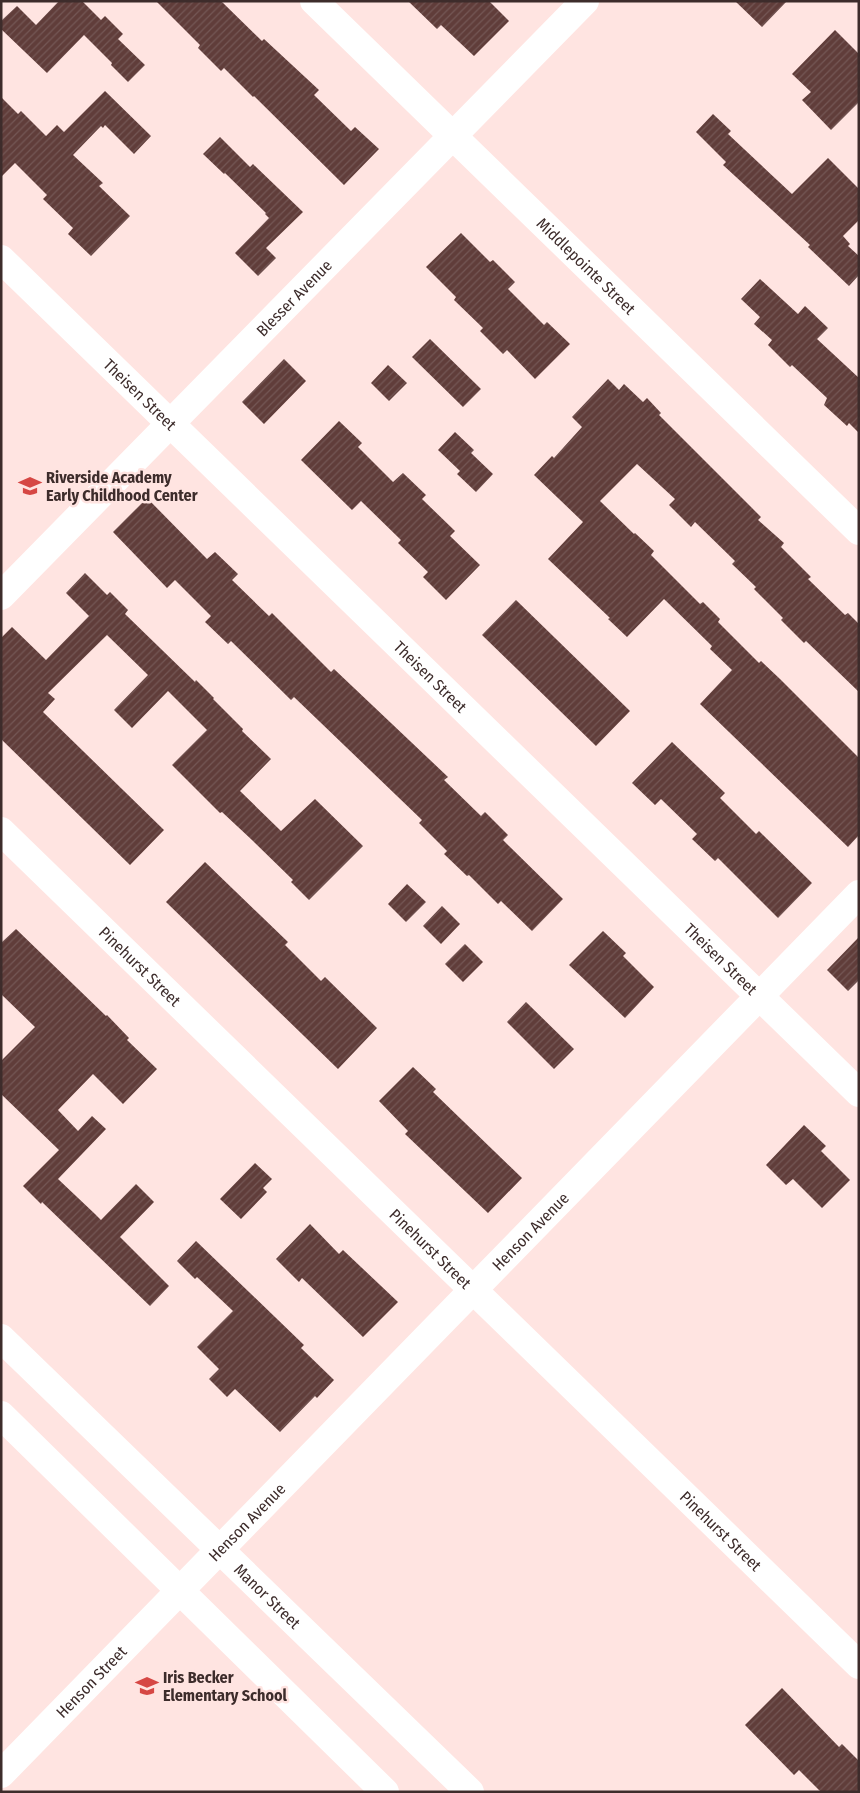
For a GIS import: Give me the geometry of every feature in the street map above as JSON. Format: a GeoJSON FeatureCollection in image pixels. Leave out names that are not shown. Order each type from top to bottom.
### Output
{"type":"FeatureCollection","features":[{"type":"Feature","properties":{"kind":"street","name":"Middlepointe Street"},"geometry":{"type":"LineString","coordinates":[[314,1],[859,531]]}},
{"type":"Feature","properties":{"kind":"street","name":"Blesser Avenue"},"geometry":{"type":"LineString","coordinates":[[1,596],[585,1]]}},
{"type":"Feature","properties":{"kind":"street","name":"Theisen Street"},"geometry":{"type":"LineString","coordinates":[[1,259],[859,1093]]}},
{"type":"Feature","properties":{"kind":"street","name":"Pinehurst Street"},"geometry":{"type":"LineString","coordinates":[[1,831],[859,1666]]}},
{"type":"Feature","properties":{"kind":"street","name":"Henson Avenue"},"geometry":{"type":"LineString","coordinates":[[181,1590],[472,1289],[859,894]]}},
{"type":"Feature","properties":{"kind":"street","name":"Manor Street"},"geometry":{"type":"LineString","coordinates":[[1,1338],[470,1792]]}},
{"type":"Feature","properties":{"kind":"street"},"geometry":{"type":"LineString","coordinates":[[1,1415],[385,1792]]}},
{"type":"Feature","properties":{"kind":"street","name":"Henson Street"},"geometry":{"type":"LineString","coordinates":[[1,1774],[181,1590]]}},
{"type":"Feature","properties":{"kind":"building"},"geometry":{"type":"Polygon","coordinates":[[[59,1],[82,1],[101,20],[105,16],[123,34],[118,39],[145,65],[128,82],[84,35],[47,73],[1,29],[1,21],[17,6],[36,25],[59,1]]]}},
{"type":"Feature","properties":{"kind":"building"},"geometry":{"type":"Polygon","coordinates":[[[156,1],[221,1],[262,41],[264,39],[319,90],[314,95],[351,131],[355,127],[379,149],[344,185],[224,68],[221,71],[198,48],[200,45],[156,1]]]}},
{"type":"Feature","properties":{"kind":"building"},"geometry":{"type":"Polygon","coordinates":[[[408,1],[489,1],[509,21],[474,56],[441,25],[437,29],[408,1]]]}},
{"type":"Feature","properties":{"kind":"building"},"geometry":{"type":"Polygon","coordinates":[[[735,1],[787,1],[762,27],[735,1]]]}},
{"type":"Feature","properties":{"kind":"building"},"geometry":{"type":"Polygon","coordinates":[[[835,30],[859,54],[859,102],[831,130],[802,100],[811,92],[792,74],[835,30]]]}},
{"type":"Feature","properties":{"kind":"building"},"geometry":{"type":"Polygon","coordinates":[[[105,91],[151,136],[134,154],[105,125],[103,128],[101,126],[73,155],[103,183],[99,186],[130,216],[91,256],[68,234],[73,228],[43,199],[47,195],[15,163],[1,177],[1,97],[18,114],[21,111],[46,136],[57,125],[64,132],[105,91]]]}},
{"type":"Feature","properties":{"kind":"building"},"geometry":{"type":"Polygon","coordinates":[[[713,114],[731,131],[728,134],[792,194],[828,158],[859,189],[859,220],[843,236],[850,244],[848,246],[859,256],[859,275],[849,286],[808,247],[810,245],[723,165],[726,162],[696,132],[713,114]]]}},
{"type":"Feature","properties":{"kind":"building"},"geometry":{"type":"Polygon","coordinates":[[[220,137],[250,167],[253,164],[303,212],[266,248],[276,258],[258,276],[235,253],[269,218],[225,173],[203,154],[220,137]]]}},
{"type":"Feature","properties":{"kind":"building"},"geometry":{"type":"Polygon","coordinates":[[[461,233],[490,262],[493,260],[515,282],[508,289],[544,325],[547,322],[570,344],[535,379],[507,350],[503,354],[480,331],[483,328],[454,300],[456,297],[426,267],[461,233]]]}},
{"type":"Feature","properties":{"kind":"building"},"geometry":{"type":"Polygon","coordinates":[[[760,279],[798,314],[805,306],[828,328],[817,339],[859,378],[859,433],[849,423],[847,426],[824,405],[827,398],[792,365],[790,367],[768,345],[772,340],[754,324],[760,317],[741,299],[760,279]]]}},
{"type":"Feature","properties":{"kind":"building"},"geometry":{"type":"Polygon","coordinates":[[[430,339],[481,389],[463,407],[412,357],[430,339]]]}},
{"type":"Feature","properties":{"kind":"building"},"geometry":{"type":"Polygon","coordinates":[[[284,359],[306,381],[264,424],[242,402],[284,359]]]}},
{"type":"Feature","properties":{"kind":"building"},"geometry":{"type":"Polygon","coordinates":[[[388,365],[407,383],[389,401],[371,383],[388,365]]]}},
{"type":"Feature","properties":{"kind":"building"},"geometry":{"type":"Polygon","coordinates":[[[608,379],[619,390],[624,384],[643,402],[647,398],[661,413],[659,415],[761,517],[758,520],[784,543],[781,547],[811,577],[808,579],[845,615],[848,613],[859,624],[859,692],[806,641],[804,643],[781,620],[783,618],[754,589],[756,587],[732,564],[735,561],[695,522],[691,527],[669,505],[675,499],[637,464],[600,501],[654,551],[651,555],[700,604],[703,602],[720,619],[718,622],[759,663],[761,661],[780,679],[859,758],[859,835],[848,847],[700,704],[732,670],[710,649],[712,646],[664,599],[627,637],[608,619],[610,618],[548,559],[583,522],[534,475],[552,456],[554,458],[582,427],[572,417],[608,379]]]}},
{"type":"Feature","properties":{"kind":"building"},"geometry":{"type":"Polygon","coordinates":[[[339,421],[362,443],[358,447],[393,482],[403,473],[426,495],[422,499],[455,531],[450,536],[480,565],[446,600],[423,577],[428,572],[398,543],[401,540],[361,501],[352,510],[301,460],[339,421]]]}},
{"type":"Feature","properties":{"kind":"building"},"geometry":{"type":"Polygon","coordinates":[[[455,432],[474,450],[471,453],[493,474],[476,492],[457,474],[460,471],[438,450],[455,432]]]}},
{"type":"Feature","properties":{"kind":"building"},"geometry":{"type":"Polygon","coordinates":[[[147,498],[207,559],[215,552],[238,574],[232,580],[269,616],[272,613],[331,672],[334,669],[448,777],[444,780],[481,816],[485,812],[508,835],[503,840],[563,899],[532,931],[501,901],[498,904],[469,875],[467,876],[444,854],[447,851],[419,823],[422,820],[294,697],[291,700],[231,641],[228,644],[205,622],[211,616],[175,580],[167,588],[113,532],[147,498]]]}},
{"type":"Feature","properties":{"kind":"building"},"geometry":{"type":"Polygon","coordinates":[[[85,573],[107,595],[110,592],[128,610],[125,614],[195,682],[196,680],[243,729],[242,731],[271,759],[240,791],[281,831],[315,799],[363,846],[309,900],[291,882],[293,880],[222,812],[220,813],[172,765],[207,730],[168,691],[132,728],[114,710],[148,675],[107,635],[48,693],[55,699],[43,712],[164,830],[130,865],[1,739],[1,638],[12,627],[46,660],[89,616],[66,593],[85,573]]]}},
{"type":"Feature","properties":{"kind":"building"},"geometry":{"type":"Polygon","coordinates":[[[516,600],[630,711],[596,746],[482,635],[516,600]]]}},
{"type":"Feature","properties":{"kind":"building"},"geometry":{"type":"Polygon","coordinates":[[[672,742],[725,793],[720,798],[756,834],[759,831],[812,883],[778,918],[718,858],[715,861],[692,839],[697,834],[661,799],[655,805],[632,783],[672,742]]]}},
{"type":"Feature","properties":{"kind":"building"},"geometry":{"type":"Polygon","coordinates":[[[205,862],[288,942],[285,945],[321,981],[325,977],[377,1028],[338,1069],[166,902],[205,862]]]}},
{"type":"Feature","properties":{"kind":"building"},"geometry":{"type":"Polygon","coordinates":[[[407,884],[426,902],[406,922],[388,904],[407,884]]]}},
{"type":"Feature","properties":{"kind":"building"},"geometry":{"type":"Polygon","coordinates":[[[442,906],[460,924],[441,944],[423,926],[442,906]]]}},
{"type":"Feature","properties":{"kind":"building"},"geometry":{"type":"Polygon","coordinates":[[[16,929],[107,1015],[129,1038],[127,1040],[157,1069],[123,1104],[93,1074],[58,1110],[78,1131],[92,1116],[106,1129],[58,1179],[101,1220],[136,1184],[154,1202],[120,1237],[169,1286],[150,1306],[23,1186],[59,1150],[1,1094],[1,1061],[35,1027],[1,994],[1,943],[16,929]]]}},
{"type":"Feature","properties":{"kind":"building"},"geometry":{"type":"Polygon","coordinates":[[[603,931],[626,953],[623,956],[654,987],[625,1018],[569,965],[603,931]]]}},
{"type":"Feature","properties":{"kind":"building"},"geometry":{"type":"Polygon","coordinates":[[[859,937],[859,980],[848,991],[827,970],[859,937]]]}},
{"type":"Feature","properties":{"kind":"building"},"geometry":{"type":"Polygon","coordinates":[[[465,944],[483,962],[463,982],[445,964],[465,944]]]}},
{"type":"Feature","properties":{"kind":"building"},"geometry":{"type":"Polygon","coordinates":[[[526,1002],[574,1049],[554,1069],[507,1022],[526,1002]]]}},
{"type":"Feature","properties":{"kind":"building"},"geometry":{"type":"Polygon","coordinates":[[[413,1067],[436,1089],[433,1092],[522,1178],[488,1213],[405,1134],[408,1131],[379,1101],[413,1067]]]}},
{"type":"Feature","properties":{"kind":"building"},"geometry":{"type":"Polygon","coordinates":[[[804,1125],[826,1146],[821,1151],[850,1180],[822,1208],[793,1179],[786,1185],[766,1165],[804,1125]]]}},
{"type":"Feature","properties":{"kind":"building"},"geometry":{"type":"Polygon","coordinates":[[[255,1163],[272,1179],[263,1188],[267,1192],[241,1219],[220,1199],[255,1163]]]}},
{"type":"Feature","properties":{"kind":"building"},"geometry":{"type":"Polygon","coordinates":[[[310,1224],[339,1254],[343,1250],[398,1302],[363,1337],[302,1278],[299,1282],[276,1259],[310,1224]]]}},
{"type":"Feature","properties":{"kind":"building"},"geometry":{"type":"Polygon","coordinates":[[[196,1241],[304,1345],[301,1348],[334,1380],[317,1398],[315,1396],[280,1432],[235,1389],[227,1397],[209,1379],[219,1369],[197,1347],[233,1311],[177,1261],[196,1241]]]}},
{"type":"Feature","properties":{"kind":"building"},"geometry":{"type":"Polygon","coordinates":[[[782,1688],[839,1747],[842,1744],[859,1761],[859,1792],[821,1792],[799,1770],[794,1775],[745,1725],[782,1688]]]}},
{"type":"Feature","properties":{"kind":"place","name":"Riverside Academy Early Childhood Center"},"geometry":{"type":"Point","coordinates":[30,486]}},
{"type":"Feature","properties":{"kind":"place","name":"Iris Becker Elementary School"},"geometry":{"type":"Point","coordinates":[147,1686]}}]}
